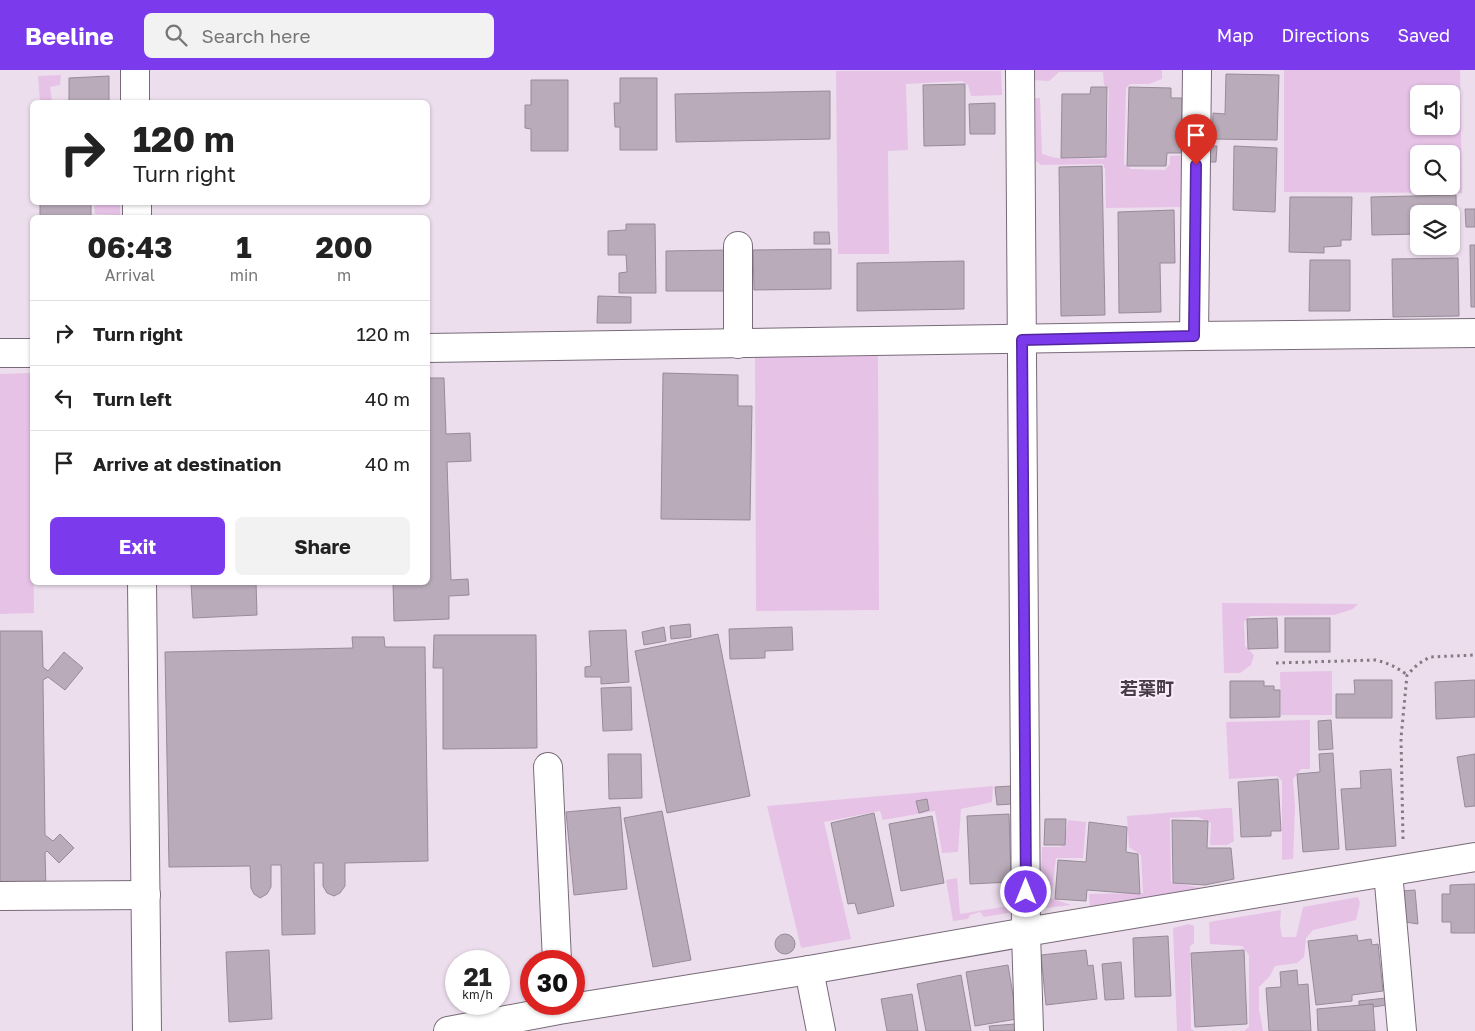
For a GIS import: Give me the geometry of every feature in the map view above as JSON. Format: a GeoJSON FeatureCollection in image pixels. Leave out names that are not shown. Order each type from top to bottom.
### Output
{"type":"FeatureCollection","features":[{"type":"Feature","properties":{"kind":"street"},"geometry":{"type":"LineString","coordinates":[[135,70],[135,100]]}},
{"type":"Feature","properties":{"kind":"street"},"geometry":{"type":"LineString","coordinates":[[1020,70],[1026,932],[1029,1031]]}},
{"type":"Feature","properties":{"kind":"street"},"geometry":{"type":"LineString","coordinates":[[1194,336],[1197,70]]}},
{"type":"Feature","properties":{"kind":"street"},"geometry":{"type":"LineString","coordinates":[[738,246],[738,344]]}},
{"type":"Feature","properties":{"kind":"street"},"geometry":{"type":"LineString","coordinates":[[430,348],[1475,333]]}},
{"type":"Feature","properties":{"kind":"street"},"geometry":{"type":"LineString","coordinates":[[0,353],[30,353]]}},
{"type":"Feature","properties":{"kind":"street"},"geometry":{"type":"LineString","coordinates":[[142,585],[147,1031]]}},
{"type":"Feature","properties":{"kind":"street"},"geometry":{"type":"LineString","coordinates":[[548,767],[556,950]]}},
{"type":"Feature","properties":{"kind":"street"},"geometry":{"type":"LineString","coordinates":[[585,1010],[1026,932],[1475,857]]}},
{"type":"Feature","properties":{"kind":"street"},"geometry":{"type":"LineString","coordinates":[[1396,871],[1402,1031]]}},
{"type":"Feature","properties":{"kind":"street"},"geometry":{"type":"LineString","coordinates":[[0,896],[146,895]]}},
{"type":"Feature","properties":{"kind":"street"},"geometry":{"type":"LineString","coordinates":[[809,970],[821,1031]]}},
{"type":"Feature","properties":{"kind":"street"},"geometry":{"type":"LineString","coordinates":[[448,1031],[559,1015]]}},
{"type":"Feature","properties":{"kind":"path"},"geometry":{"type":"LineString","coordinates":[[1396,871],[1401,738],[1407,675],[1418,664],[1430,657],[1475,655]]}},
{"type":"Feature","properties":{"kind":"path"},"geometry":{"type":"LineString","coordinates":[[1276,662],[1375,660],[1388,662],[1407,675]]}},
{"type":"Feature","properties":{"kind":"shaded area"},"geometry":{"type":"Polygon","coordinates":[[[1034,70],[1162,70],[1162,79],[1149,84],[1130,84],[1126,88],[1124,164],[1131,169],[1165,170],[1170,164],[1170,156],[1184,155],[1182,207],[1106,208],[1105,169],[1103,164],[1041,165],[1036,161],[1035,98],[1040,98],[1042,154],[1056,158],[1104,159],[1107,152],[1109,89],[1104,85],[1103,72],[1059,72],[1049,81],[1034,80],[1034,70]]]}},
{"type":"Feature","properties":{"kind":"shaded area"},"geometry":{"type":"Polygon","coordinates":[[[1284,70],[1460,70],[1462,193],[1460,193],[1460,145],[1410,145],[1410,193],[1284,192],[1284,70]]]}},
{"type":"Feature","properties":{"kind":"shaded area"},"geometry":{"type":"Polygon","coordinates":[[[836,71],[1001,71],[1002,95],[971,96],[968,85],[962,81],[906,84],[908,150],[888,151],[889,254],[838,254],[836,71]]]}},
{"type":"Feature","properties":{"kind":"shaded area"},"geometry":{"type":"Polygon","coordinates":[[[61,75],[60,85],[50,87],[52,100],[40,100],[38,76],[61,75]]]}},
{"type":"Feature","properties":{"kind":"shaded area"},"geometry":{"type":"Polygon","coordinates":[[[94,205],[120,205],[120,215],[95,214],[94,205]]]}},
{"type":"Feature","properties":{"kind":"shaded area"},"geometry":{"type":"Polygon","coordinates":[[[878,356],[879,610],[756,611],[755,357],[878,356]]]}},
{"type":"Feature","properties":{"kind":"shaded area"},"geometry":{"type":"Polygon","coordinates":[[[30,373],[30,585],[34,585],[34,613],[0,614],[0,374],[30,373]]]}},
{"type":"Feature","properties":{"kind":"shaded area"},"geometry":{"type":"Polygon","coordinates":[[[1222,603],[1358,604],[1353,609],[1334,615],[1250,616],[1244,622],[1245,646],[1254,655],[1251,665],[1240,673],[1224,673],[1222,603]]]}},
{"type":"Feature","properties":{"kind":"shaded area"},"geometry":{"type":"Polygon","coordinates":[[[1332,671],[1332,715],[1281,715],[1280,672],[1332,671]]]}},
{"type":"Feature","properties":{"kind":"shaded area"},"geometry":{"type":"Polygon","coordinates":[[[1310,720],[1310,769],[1301,769],[1293,779],[1295,807],[1293,859],[1282,860],[1282,781],[1277,776],[1229,779],[1226,722],[1310,720]]]}},
{"type":"Feature","properties":{"kind":"shaded area"},"geometry":{"type":"Polygon","coordinates":[[[993,786],[992,802],[961,809],[958,852],[942,853],[935,811],[883,820],[880,811],[824,822],[851,939],[801,948],[767,806],[993,786]]]}},
{"type":"Feature","properties":{"kind":"shaded area"},"geometry":{"type":"Polygon","coordinates":[[[1232,808],[1234,841],[1227,845],[1210,845],[1211,823],[1198,817],[1170,818],[1171,882],[1202,888],[1090,906],[1089,894],[1143,893],[1141,855],[1129,847],[1127,816],[1232,808]]]}},
{"type":"Feature","properties":{"kind":"shaded area"},"geometry":{"type":"Polygon","coordinates":[[[1068,820],[1086,822],[1083,858],[1056,858],[1051,898],[1071,905],[1046,908],[1040,900],[1042,847],[1061,847],[1065,840],[1068,820]]]}},
{"type":"Feature","properties":{"kind":"shaded area"},"geometry":{"type":"Polygon","coordinates":[[[957,878],[960,914],[1008,906],[1006,888],[1014,887],[1014,912],[984,917],[980,912],[970,915],[968,919],[953,921],[946,880],[957,878]]]}},
{"type":"Feature","properties":{"kind":"shaded area"},"geometry":{"type":"Polygon","coordinates":[[[1358,897],[1360,903],[1356,920],[1313,930],[1306,938],[1304,957],[1297,963],[1275,966],[1270,976],[1259,987],[1259,1009],[1263,1031],[1244,1031],[1249,1027],[1249,955],[1242,946],[1210,944],[1209,922],[1281,910],[1280,925],[1282,937],[1296,937],[1303,907],[1358,897]]]}},
{"type":"Feature","properties":{"kind":"shaded area"},"geometry":{"type":"Polygon","coordinates":[[[1189,924],[1194,926],[1194,943],[1190,946],[1191,1029],[1194,1031],[1177,1031],[1173,928],[1189,924]]]}},
{"type":"Feature","properties":{"kind":"building"},"geometry":{"type":"Polygon","coordinates":[[[1226,74],[1279,75],[1277,140],[1212,139],[1213,113],[1225,114],[1226,74]]]}},
{"type":"Feature","properties":{"kind":"building"},"geometry":{"type":"Polygon","coordinates":[[[109,76],[109,100],[69,100],[69,78],[109,76]]]}},
{"type":"Feature","properties":{"kind":"building"},"geometry":{"type":"Polygon","coordinates":[[[620,78],[657,78],[657,150],[620,150],[620,127],[615,127],[614,103],[620,103],[620,78]]]}},
{"type":"Feature","properties":{"kind":"building"},"geometry":{"type":"Polygon","coordinates":[[[531,80],[568,80],[568,151],[531,151],[531,129],[525,128],[525,105],[531,105],[531,80]]]}},
{"type":"Feature","properties":{"kind":"building"},"geometry":{"type":"Polygon","coordinates":[[[965,84],[965,145],[924,146],[923,85],[965,84]]]}},
{"type":"Feature","properties":{"kind":"building"},"geometry":{"type":"Polygon","coordinates":[[[1091,87],[1107,87],[1106,157],[1061,158],[1062,94],[1090,94],[1091,87]]]}},
{"type":"Feature","properties":{"kind":"building"},"geometry":{"type":"Polygon","coordinates":[[[1129,87],[1171,88],[1171,98],[1182,98],[1181,153],[1167,153],[1166,166],[1127,166],[1129,87]]]}},
{"type":"Feature","properties":{"kind":"building"},"geometry":{"type":"Polygon","coordinates":[[[830,91],[830,139],[676,142],[675,94],[830,91]]]}},
{"type":"Feature","properties":{"kind":"building"},"geometry":{"type":"Polygon","coordinates":[[[995,103],[995,134],[970,134],[969,104],[995,103]]]}},
{"type":"Feature","properties":{"kind":"building"},"geometry":{"type":"Polygon","coordinates":[[[1207,146],[1217,146],[1216,162],[1207,162],[1207,146]]]}},
{"type":"Feature","properties":{"kind":"building"},"geometry":{"type":"Polygon","coordinates":[[[1234,146],[1277,148],[1275,212],[1233,210],[1234,146]]]}},
{"type":"Feature","properties":{"kind":"building"},"geometry":{"type":"Polygon","coordinates":[[[1102,166],[1105,315],[1061,316],[1059,167],[1102,166]]]}},
{"type":"Feature","properties":{"kind":"building"},"geometry":{"type":"Polygon","coordinates":[[[1456,195],[1456,205],[1410,205],[1410,234],[1372,235],[1371,197],[1456,195]]]}},
{"type":"Feature","properties":{"kind":"building"},"geometry":{"type":"Polygon","coordinates":[[[1290,197],[1352,197],[1351,240],[1341,240],[1341,246],[1324,247],[1324,253],[1289,252],[1290,197]]]}},
{"type":"Feature","properties":{"kind":"building"},"geometry":{"type":"Polygon","coordinates":[[[40,205],[91,205],[91,215],[40,215],[40,205]]]}},
{"type":"Feature","properties":{"kind":"building"},"geometry":{"type":"Polygon","coordinates":[[[1465,209],[1475,209],[1475,227],[1466,227],[1465,209]]]}},
{"type":"Feature","properties":{"kind":"building"},"geometry":{"type":"Polygon","coordinates":[[[1174,210],[1175,263],[1160,263],[1161,312],[1119,313],[1118,212],[1174,210]]]}},
{"type":"Feature","properties":{"kind":"building"},"geometry":{"type":"Polygon","coordinates":[[[626,224],[655,224],[656,293],[619,293],[619,273],[627,272],[626,255],[608,255],[608,231],[626,230],[626,224]]]}},
{"type":"Feature","properties":{"kind":"building"},"geometry":{"type":"Polygon","coordinates":[[[814,232],[829,232],[830,244],[814,244],[814,232]]]}},
{"type":"Feature","properties":{"kind":"building"},"geometry":{"type":"Polygon","coordinates":[[[1470,245],[1475,245],[1475,307],[1471,307],[1470,245]]]}},
{"type":"Feature","properties":{"kind":"building"},"geometry":{"type":"Polygon","coordinates":[[[831,249],[831,289],[754,290],[753,250],[831,249]]]}},
{"type":"Feature","properties":{"kind":"building"},"geometry":{"type":"Polygon","coordinates":[[[728,250],[728,291],[666,291],[666,251],[728,250]]]}},
{"type":"Feature","properties":{"kind":"building"},"geometry":{"type":"Polygon","coordinates":[[[1458,258],[1459,316],[1393,317],[1392,259],[1458,258]]]}},
{"type":"Feature","properties":{"kind":"building"},"geometry":{"type":"Polygon","coordinates":[[[1310,260],[1350,260],[1350,311],[1309,311],[1310,260]]]}},
{"type":"Feature","properties":{"kind":"building"},"geometry":{"type":"Polygon","coordinates":[[[964,261],[964,309],[857,311],[857,263],[964,261]]]}},
{"type":"Feature","properties":{"kind":"building"},"geometry":{"type":"Polygon","coordinates":[[[598,296],[631,297],[631,323],[597,323],[598,296]]]}},
{"type":"Feature","properties":{"kind":"building"},"geometry":{"type":"Polygon","coordinates":[[[663,373],[738,375],[738,406],[752,406],[750,520],[661,519],[663,373]]]}},
{"type":"Feature","properties":{"kind":"building"},"geometry":{"type":"Polygon","coordinates":[[[430,378],[444,378],[446,434],[470,433],[471,461],[447,462],[451,580],[468,579],[469,595],[449,596],[449,619],[394,621],[393,585],[430,585],[430,378]]]}},
{"type":"Feature","properties":{"kind":"building"},"geometry":{"type":"Polygon","coordinates":[[[191,585],[256,585],[257,615],[193,618],[191,585]]]}},
{"type":"Feature","properties":{"kind":"building"},"geometry":{"type":"Polygon","coordinates":[[[1277,618],[1278,648],[1248,649],[1247,619],[1277,618]]]}},
{"type":"Feature","properties":{"kind":"building"},"geometry":{"type":"Polygon","coordinates":[[[1285,618],[1330,618],[1330,652],[1285,652],[1285,618]]]}},
{"type":"Feature","properties":{"kind":"building"},"geometry":{"type":"Polygon","coordinates":[[[690,624],[691,637],[671,639],[670,626],[690,624]]]}},
{"type":"Feature","properties":{"kind":"building"},"geometry":{"type":"Polygon","coordinates":[[[664,627],[666,641],[644,645],[642,632],[664,627]]]}},
{"type":"Feature","properties":{"kind":"building"},"geometry":{"type":"Polygon","coordinates":[[[792,627],[793,650],[765,651],[765,658],[730,659],[729,629],[792,627]]]}},
{"type":"Feature","properties":{"kind":"building"},"geometry":{"type":"Polygon","coordinates":[[[626,630],[629,682],[601,684],[601,677],[585,677],[585,667],[591,666],[589,631],[626,630]]]}},
{"type":"Feature","properties":{"kind":"building"},"geometry":{"type":"Polygon","coordinates":[[[0,631],[42,631],[43,667],[48,671],[64,652],[83,668],[65,690],[48,677],[43,680],[45,835],[53,841],[60,834],[74,848],[59,863],[47,851],[45,853],[46,888],[0,888],[0,631]]]}},
{"type":"Feature","properties":{"kind":"building"},"geometry":{"type":"Polygon","coordinates":[[[718,634],[750,796],[667,813],[635,651],[718,634]]]}},
{"type":"Feature","properties":{"kind":"building"},"geometry":{"type":"Polygon","coordinates":[[[434,635],[536,635],[537,748],[443,749],[443,668],[433,668],[434,635]]]}},
{"type":"Feature","properties":{"kind":"building"},"geometry":{"type":"Polygon","coordinates":[[[352,637],[384,637],[385,647],[425,647],[428,861],[345,863],[345,886],[340,893],[334,896],[327,893],[323,886],[323,863],[314,863],[315,934],[282,935],[281,865],[271,865],[271,887],[267,894],[260,898],[254,894],[251,888],[250,866],[169,867],[165,652],[353,648],[352,637]]]}},
{"type":"Feature","properties":{"kind":"building"},"geometry":{"type":"Polygon","coordinates":[[[1354,680],[1392,680],[1392,718],[1336,718],[1336,694],[1355,694],[1354,680]]]}},
{"type":"Feature","properties":{"kind":"building"},"geometry":{"type":"Polygon","coordinates":[[[1475,680],[1475,717],[1436,719],[1435,682],[1475,680]]]}},
{"type":"Feature","properties":{"kind":"building"},"geometry":{"type":"Polygon","coordinates":[[[1230,681],[1264,681],[1264,686],[1274,686],[1274,690],[1280,690],[1280,717],[1230,718],[1230,681]]]}},
{"type":"Feature","properties":{"kind":"building"},"geometry":{"type":"Polygon","coordinates":[[[631,687],[632,730],[603,731],[601,688],[631,687]]]}},
{"type":"Feature","properties":{"kind":"building"},"geometry":{"type":"Polygon","coordinates":[[[1331,720],[1333,749],[1319,750],[1318,721],[1331,720]]]}},
{"type":"Feature","properties":{"kind":"building"},"geometry":{"type":"Polygon","coordinates":[[[1333,753],[1339,849],[1303,852],[1297,774],[1320,772],[1319,754],[1333,753]]]}},
{"type":"Feature","properties":{"kind":"building"},"geometry":{"type":"Polygon","coordinates":[[[608,754],[641,754],[642,798],[609,799],[608,754]]]}},
{"type":"Feature","properties":{"kind":"building"},"geometry":{"type":"Polygon","coordinates":[[[1475,754],[1475,806],[1465,807],[1457,757],[1475,754]]]}},
{"type":"Feature","properties":{"kind":"building"},"geometry":{"type":"Polygon","coordinates":[[[1391,769],[1396,846],[1346,850],[1341,789],[1361,788],[1360,771],[1391,769]]]}},
{"type":"Feature","properties":{"kind":"building"},"geometry":{"type":"Polygon","coordinates":[[[1278,779],[1281,831],[1271,831],[1271,836],[1241,837],[1238,782],[1278,779]]]}},
{"type":"Feature","properties":{"kind":"building"},"geometry":{"type":"Polygon","coordinates":[[[1011,786],[1012,804],[997,805],[995,787],[1011,786]]]}},
{"type":"Feature","properties":{"kind":"building"},"geometry":{"type":"Polygon","coordinates":[[[927,799],[929,810],[919,813],[916,801],[927,799]]]}},
{"type":"Feature","properties":{"kind":"building"},"geometry":{"type":"Polygon","coordinates":[[[620,807],[627,889],[574,895],[566,812],[620,807]]]}},
{"type":"Feature","properties":{"kind":"building"},"geometry":{"type":"Polygon","coordinates":[[[662,811],[691,960],[653,967],[624,818],[662,811]]]}},
{"type":"Feature","properties":{"kind":"building"},"geometry":{"type":"Polygon","coordinates":[[[874,813],[894,906],[858,914],[855,903],[848,904],[831,823],[874,813]]]}},
{"type":"Feature","properties":{"kind":"building"},"geometry":{"type":"Polygon","coordinates":[[[1009,814],[1011,882],[970,884],[967,816],[1009,814]]]}},
{"type":"Feature","properties":{"kind":"building"},"geometry":{"type":"Polygon","coordinates":[[[932,816],[944,883],[901,891],[889,824],[932,816]]]}},
{"type":"Feature","properties":{"kind":"building"},"geometry":{"type":"Polygon","coordinates":[[[1045,819],[1066,819],[1065,845],[1044,845],[1045,819]]]}},
{"type":"Feature","properties":{"kind":"building"},"geometry":{"type":"Polygon","coordinates":[[[1172,820],[1208,821],[1207,848],[1231,848],[1234,879],[1205,885],[1173,883],[1172,820]]]}},
{"type":"Feature","properties":{"kind":"building"},"geometry":{"type":"Polygon","coordinates":[[[1089,822],[1127,827],[1126,852],[1138,854],[1140,894],[1087,890],[1086,901],[1055,899],[1058,860],[1086,862],[1089,822]]]}},
{"type":"Feature","properties":{"kind":"building"},"geometry":{"type":"Polygon","coordinates":[[[1475,884],[1475,933],[1451,933],[1451,922],[1442,922],[1442,894],[1450,894],[1450,885],[1475,884]]]}},
{"type":"Feature","properties":{"kind":"building"},"geometry":{"type":"Polygon","coordinates":[[[1415,890],[1418,924],[1405,922],[1402,891],[1415,890]]]}},
{"type":"Feature","properties":{"kind":"building"},"geometry":{"type":"Polygon","coordinates":[[[785,934],[792,937],[795,944],[792,951],[785,954],[778,951],[775,944],[778,937],[785,934]]]}},
{"type":"Feature","properties":{"kind":"building"},"geometry":{"type":"Polygon","coordinates":[[[1357,935],[1358,941],[1371,939],[1372,945],[1378,944],[1383,991],[1352,995],[1352,1001],[1316,1005],[1308,941],[1357,935]]]}},
{"type":"Feature","properties":{"kind":"building"},"geometry":{"type":"Polygon","coordinates":[[[1168,936],[1171,996],[1135,997],[1133,938],[1168,936]]]}},
{"type":"Feature","properties":{"kind":"building"},"geometry":{"type":"Polygon","coordinates":[[[269,950],[272,1019],[229,1022],[226,952],[269,950]]]}},
{"type":"Feature","properties":{"kind":"building"},"geometry":{"type":"Polygon","coordinates":[[[1086,950],[1088,966],[1093,965],[1097,999],[1046,1005],[1041,955],[1086,950]]]}},
{"type":"Feature","properties":{"kind":"building"},"geometry":{"type":"Polygon","coordinates":[[[1244,950],[1247,1024],[1195,1027],[1191,953],[1244,950]]]}},
{"type":"Feature","properties":{"kind":"building"},"geometry":{"type":"Polygon","coordinates":[[[1121,962],[1124,999],[1105,1000],[1102,964],[1121,962]]]}},
{"type":"Feature","properties":{"kind":"building"},"geometry":{"type":"Polygon","coordinates":[[[1008,965],[1017,1019],[975,1026],[966,972],[1008,965]]]}},
{"type":"Feature","properties":{"kind":"building"},"geometry":{"type":"Polygon","coordinates":[[[1297,970],[1298,985],[1308,984],[1311,1031],[1269,1031],[1266,988],[1281,987],[1280,972],[1297,970]]]}},
{"type":"Feature","properties":{"kind":"building"},"geometry":{"type":"Polygon","coordinates":[[[961,975],[971,1031],[926,1031],[917,984],[961,975]]]}},
{"type":"Feature","properties":{"kind":"building"},"geometry":{"type":"Polygon","coordinates":[[[912,994],[918,1031],[887,1031],[881,999],[912,994]]]}},
{"type":"Feature","properties":{"kind":"building"},"geometry":{"type":"Polygon","coordinates":[[[1386,998],[1387,1005],[1373,1007],[1373,1004],[1359,1005],[1359,1001],[1386,998]]]}},
{"type":"Feature","properties":{"kind":"building"},"geometry":{"type":"Polygon","coordinates":[[[1373,1004],[1375,1031],[1318,1031],[1317,1009],[1373,1004]]]}},
{"type":"Feature","properties":{"kind":"building"},"geometry":{"type":"Polygon","coordinates":[[[1015,1024],[1016,1031],[990,1031],[989,1026],[1015,1024]]]}},
{"type":"Feature","properties":{"kind":"district","name":"若葉町"},"geometry":{"type":"Point","coordinates":[1147,689]}},
{"type":"Feature","properties":{"kind":"route"},"geometry":{"type":"LineString","coordinates":[[1026,892],[1022,340],[1194,336],[1196,165]]}}]}
